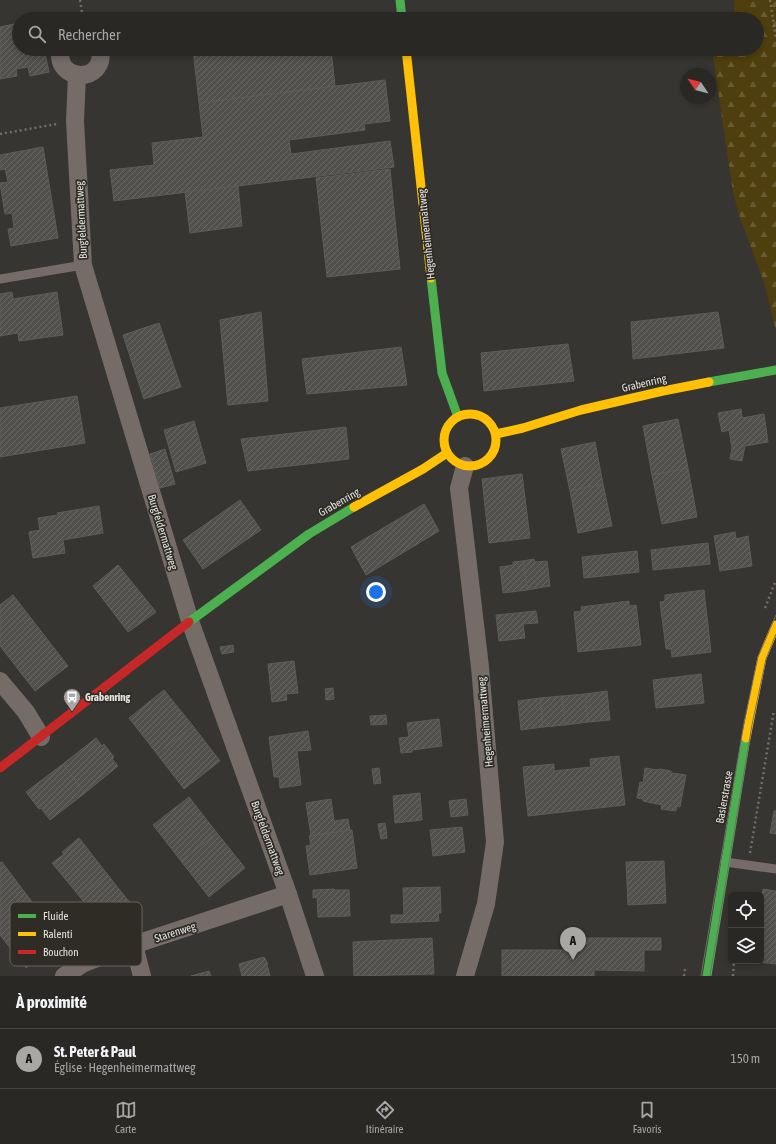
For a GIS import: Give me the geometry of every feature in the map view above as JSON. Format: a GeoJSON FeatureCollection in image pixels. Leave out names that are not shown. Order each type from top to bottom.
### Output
{"type":"FeatureCollection","features":[{"type":"Feature","properties":{"kind":"main road"},"geometry":{"type":"LineString","coordinates":[[400,0],[401,12]]}},
{"type":"Feature","properties":{"kind":"main road","name":"Hegenheimermattweg"},"geometry":{"type":"LineString","coordinates":[[407,56],[442,373],[458,417]]}},
{"type":"Feature","properties":{"kind":"main road","name":"Grabenring"},"geometry":{"type":"LineString","coordinates":[[496,434],[523,428],[581,410],[662,391],[776,370]]}},
{"type":"Feature","properties":{"kind":"main road"},"geometry":{"type":"LineString","coordinates":[[466,414],[481,416],[493,427],[496,434],[495,449],[486,461],[479,465],[465,466],[458,464],[447,453],[444,447],[445,433],[448,426],[458,417],[466,414]]}},
{"type":"Feature","properties":{"kind":"main road","name":"Grabenring"},"geometry":{"type":"LineString","coordinates":[[0,768],[160,646],[190,621],[309,534],[352,508],[423,469],[447,453]]}},
{"type":"Feature","properties":{"kind":"main road","name":"Baslerstrasse"},"geometry":{"type":"LineString","coordinates":[[707,976],[748,724],[762,658],[776,625]]}},
{"type":"Feature","properties":{"kind":"street"},"geometry":{"type":"LineString","coordinates":[[60,56],[62,64],[70,72],[77,75],[85,75],[93,71],[100,61],[100,56]]}},
{"type":"Feature","properties":{"kind":"street","name":"Burgfeldermattweg"},"geometry":{"type":"LineString","coordinates":[[77,75],[75,121],[83,265],[190,621],[288,894],[315,976]]}},
{"type":"Feature","properties":{"kind":"street","name":"Hegenheimermattweg"},"geometry":{"type":"LineString","coordinates":[[465,466],[459,488],[480,667],[495,842],[486,904],[465,976]]}},
{"type":"Feature","properties":{"kind":"street"},"geometry":{"type":"LineString","coordinates":[[0,680],[26,712],[41,737]]}},
{"type":"Feature","properties":{"kind":"street","name":"Starenweg"},"geometry":{"type":"LineString","coordinates":[[142,942],[288,894]]}},
{"type":"Feature","properties":{"kind":"street","name":"Starenweg"},"geometry":{"type":"LineString","coordinates":[[64,976],[79,966]]}},
{"type":"Feature","properties":{"kind":"street"},"geometry":{"type":"LineString","coordinates":[[139,966],[142,976]]}},
{"type":"Feature","properties":{"kind":"lane"},"geometry":{"type":"LineString","coordinates":[[0,279],[83,265]]}},
{"type":"Feature","properties":{"kind":"lane"},"geometry":{"type":"LineString","coordinates":[[725,862],[776,869]]}},
{"type":"Feature","properties":{"kind":"path"},"geometry":{"type":"LineString","coordinates":[[80,0],[82,12]]}},
{"type":"Feature","properties":{"kind":"path"},"geometry":{"type":"LineString","coordinates":[[770,0],[776,38]]}},
{"type":"Feature","properties":{"kind":"path"},"geometry":{"type":"LineString","coordinates":[[0,134],[75,121]]}},
{"type":"Feature","properties":{"kind":"path"},"geometry":{"type":"LineString","coordinates":[[748,865],[775,705]]}},
{"type":"Feature","properties":{"kind":"path"},"geometry":{"type":"LineString","coordinates":[[733,976],[734,964]]}},
{"type":"Feature","properties":{"kind":"green space"},"geometry":{"type":"Polygon","coordinates":[[[734,0],[776,0],[776,331],[765,285],[740,218],[733,192],[713,56],[764,56],[764,12],[735,12],[734,0]]]}},
{"type":"Feature","properties":{"kind":"building"},"geometry":{"type":"Polygon","coordinates":[[[12,24],[12,56],[46,56],[49,72],[30,76],[28,67],[16,69],[17,76],[0,79],[0,27],[12,24]]]}},
{"type":"Feature","properties":{"kind":"building"},"geometry":{"type":"Polygon","coordinates":[[[194,56],[332,56],[335,86],[199,103],[194,56]]]}},
{"type":"Feature","properties":{"kind":"building"},"geometry":{"type":"Polygon","coordinates":[[[385,80],[390,121],[364,124],[365,130],[289,140],[291,154],[390,141],[394,167],[114,201],[110,170],[154,165],[152,143],[203,137],[199,103],[385,80]]]}},
{"type":"Feature","properties":{"kind":"building"},"geometry":{"type":"Polygon","coordinates":[[[43,147],[58,238],[11,246],[8,229],[14,228],[12,213],[5,214],[0,183],[8,182],[5,169],[0,170],[0,155],[43,147]]]}},
{"type":"Feature","properties":{"kind":"building"},"geometry":{"type":"Polygon","coordinates":[[[390,169],[400,269],[327,277],[316,178],[390,169]]]}},
{"type":"Feature","properties":{"kind":"building"},"geometry":{"type":"Polygon","coordinates":[[[238,186],[242,226],[190,233],[185,192],[238,186]]]}},
{"type":"Feature","properties":{"kind":"building"},"geometry":{"type":"Polygon","coordinates":[[[12,292],[13,299],[57,292],[63,335],[19,341],[18,333],[0,336],[0,294],[12,292]]]}},
{"type":"Feature","properties":{"kind":"building"},"geometry":{"type":"Polygon","coordinates":[[[261,312],[268,401],[228,405],[220,320],[261,312]]]}},
{"type":"Feature","properties":{"kind":"building"},"geometry":{"type":"Polygon","coordinates":[[[718,312],[724,348],[633,359],[631,322],[718,312]]]}},
{"type":"Feature","properties":{"kind":"building"},"geometry":{"type":"Polygon","coordinates":[[[159,323],[181,387],[144,399],[123,335],[159,323]]]}},
{"type":"Feature","properties":{"kind":"building"},"geometry":{"type":"Polygon","coordinates":[[[568,344],[574,381],[484,391],[481,353],[568,344]]]}},
{"type":"Feature","properties":{"kind":"building"},"geometry":{"type":"Polygon","coordinates":[[[401,347],[407,385],[307,394],[302,359],[401,347]]]}},
{"type":"Feature","properties":{"kind":"building"},"geometry":{"type":"Polygon","coordinates":[[[77,396],[85,443],[0,457],[0,408],[77,396]]]}},
{"type":"Feature","properties":{"kind":"building"},"geometry":{"type":"Polygon","coordinates":[[[741,409],[742,418],[764,414],[768,442],[745,446],[742,461],[730,459],[732,448],[729,430],[722,432],[718,413],[741,409]]]}},
{"type":"Feature","properties":{"kind":"building"},"geometry":{"type":"Polygon","coordinates":[[[678,419],[688,468],[652,475],[643,426],[678,419]]]}},
{"type":"Feature","properties":{"kind":"building"},"geometry":{"type":"Polygon","coordinates":[[[194,421],[206,463],[176,472],[164,430],[194,421]]]}},
{"type":"Feature","properties":{"kind":"building"},"geometry":{"type":"Polygon","coordinates":[[[346,427],[349,459],[248,471],[241,439],[346,427]]]}},
{"type":"Feature","properties":{"kind":"building"},"geometry":{"type":"Polygon","coordinates":[[[595,442],[603,484],[570,491],[561,449],[595,442]]]}},
{"type":"Feature","properties":{"kind":"building"},"geometry":{"type":"Polygon","coordinates":[[[165,449],[175,484],[160,488],[150,454],[165,449]]]}},
{"type":"Feature","properties":{"kind":"building"},"geometry":{"type":"Polygon","coordinates":[[[688,468],[697,517],[662,524],[652,475],[688,468]]]}},
{"type":"Feature","properties":{"kind":"building"},"geometry":{"type":"Polygon","coordinates":[[[522,474],[530,538],[489,543],[482,479],[522,474]]]}},
{"type":"Feature","properties":{"kind":"building"},"geometry":{"type":"Polygon","coordinates":[[[603,484],[612,526],[578,533],[570,491],[603,484]]]}},
{"type":"Feature","properties":{"kind":"building"},"geometry":{"type":"Polygon","coordinates":[[[240,500],[261,530],[203,569],[183,540],[240,500]]]}},
{"type":"Feature","properties":{"kind":"building"},"geometry":{"type":"Polygon","coordinates":[[[424,504],[439,531],[366,575],[351,547],[424,504]]]}},
{"type":"Feature","properties":{"kind":"building"},"geometry":{"type":"Polygon","coordinates":[[[99,506],[103,533],[63,540],[65,553],[33,558],[29,532],[40,530],[38,518],[58,515],[57,513],[99,506]]]}},
{"type":"Feature","properties":{"kind":"building"},"geometry":{"type":"Polygon","coordinates":[[[735,532],[736,539],[748,536],[752,566],[720,571],[714,536],[735,532]]]}},
{"type":"Feature","properties":{"kind":"building"},"geometry":{"type":"Polygon","coordinates":[[[708,543],[710,564],[653,570],[651,550],[708,543]]]}},
{"type":"Feature","properties":{"kind":"building"},"geometry":{"type":"Polygon","coordinates":[[[637,551],[639,572],[584,578],[582,557],[637,551]]]}},
{"type":"Feature","properties":{"kind":"building"},"geometry":{"type":"Polygon","coordinates":[[[534,559],[535,562],[547,561],[550,586],[527,590],[523,561],[534,559]]]}},
{"type":"Feature","properties":{"kind":"building"},"geometry":{"type":"Polygon","coordinates":[[[523,561],[527,590],[503,593],[500,567],[513,565],[513,562],[523,561]]]}},
{"type":"Feature","properties":{"kind":"building"},"geometry":{"type":"Polygon","coordinates":[[[118,565],[156,612],[128,632],[93,586],[118,565]]]}},
{"type":"Feature","properties":{"kind":"building"},"geometry":{"type":"Polygon","coordinates":[[[704,590],[711,652],[672,657],[671,649],[666,649],[660,602],[665,601],[665,595],[704,590]]]}},
{"type":"Feature","properties":{"kind":"building"},"geometry":{"type":"Polygon","coordinates":[[[13,595],[68,666],[35,691],[0,646],[0,605],[13,595]]]}},
{"type":"Feature","properties":{"kind":"building"},"geometry":{"type":"Polygon","coordinates":[[[629,601],[629,606],[636,605],[641,645],[578,652],[574,612],[582,611],[581,607],[629,601]]]}},
{"type":"Feature","properties":{"kind":"building"},"geometry":{"type":"Polygon","coordinates":[[[536,611],[538,623],[523,624],[525,638],[499,641],[496,615],[536,611]]]}},
{"type":"Feature","properties":{"kind":"building"},"geometry":{"type":"Polygon","coordinates":[[[233,645],[234,652],[222,654],[220,647],[233,645]]]}},
{"type":"Feature","properties":{"kind":"building"},"geometry":{"type":"Polygon","coordinates":[[[294,661],[298,693],[286,694],[287,700],[272,702],[268,664],[294,661]]]}},
{"type":"Feature","properties":{"kind":"building"},"geometry":{"type":"Polygon","coordinates":[[[701,674],[704,703],[656,708],[653,680],[701,674]]]}},
{"type":"Feature","properties":{"kind":"building"},"geometry":{"type":"Polygon","coordinates":[[[333,688],[334,699],[326,700],[325,689],[333,688]]]}},
{"type":"Feature","properties":{"kind":"building"},"geometry":{"type":"Polygon","coordinates":[[[164,690],[193,726],[157,754],[129,718],[164,690]]]}},
{"type":"Feature","properties":{"kind":"building"},"geometry":{"type":"Polygon","coordinates":[[[607,691],[610,720],[588,722],[585,694],[607,691]]]}},
{"type":"Feature","properties":{"kind":"building"},"geometry":{"type":"Polygon","coordinates":[[[585,694],[588,722],[565,725],[562,696],[585,694]]]}},
{"type":"Feature","properties":{"kind":"building"},"geometry":{"type":"Polygon","coordinates":[[[562,696],[565,725],[543,727],[540,698],[562,696]]]}},
{"type":"Feature","properties":{"kind":"building"},"geometry":{"type":"Polygon","coordinates":[[[540,698],[543,727],[521,730],[518,701],[540,698]]]}},
{"type":"Feature","properties":{"kind":"building"},"geometry":{"type":"Polygon","coordinates":[[[386,715],[387,724],[371,725],[370,716],[386,715]]]}},
{"type":"Feature","properties":{"kind":"building"},"geometry":{"type":"Polygon","coordinates":[[[439,719],[442,746],[401,753],[399,738],[409,737],[407,723],[439,719]]]}},
{"type":"Feature","properties":{"kind":"building"},"geometry":{"type":"Polygon","coordinates":[[[193,726],[220,761],[184,789],[157,754],[193,726]]]}},
{"type":"Feature","properties":{"kind":"building"},"geometry":{"type":"Polygon","coordinates":[[[308,731],[311,750],[297,751],[301,785],[280,788],[279,777],[274,777],[269,737],[308,731]]]}},
{"type":"Feature","properties":{"kind":"building"},"geometry":{"type":"Polygon","coordinates":[[[96,738],[102,746],[104,744],[114,757],[112,759],[118,766],[85,793],[63,764],[96,738]]]}},
{"type":"Feature","properties":{"kind":"building"},"geometry":{"type":"Polygon","coordinates":[[[619,756],[625,805],[528,816],[523,767],[554,764],[554,771],[591,767],[590,759],[619,756]]]}},
{"type":"Feature","properties":{"kind":"building"},"geometry":{"type":"Polygon","coordinates":[[[63,764],[85,793],[50,820],[26,792],[63,764]]]}},
{"type":"Feature","properties":{"kind":"building"},"geometry":{"type":"Polygon","coordinates":[[[379,768],[381,783],[374,784],[372,769],[379,768]]]}},
{"type":"Feature","properties":{"kind":"building"},"geometry":{"type":"Polygon","coordinates":[[[645,768],[671,771],[671,773],[686,775],[680,807],[677,806],[676,811],[661,809],[662,805],[643,801],[643,799],[637,798],[640,782],[643,783],[645,768]]]}},
{"type":"Feature","properties":{"kind":"building"},"geometry":{"type":"Polygon","coordinates":[[[420,793],[422,820],[395,823],[393,796],[420,793]]]}},
{"type":"Feature","properties":{"kind":"building"},"geometry":{"type":"Polygon","coordinates":[[[189,797],[217,833],[181,861],[153,825],[189,797]]]}},
{"type":"Feature","properties":{"kind":"building"},"geometry":{"type":"Polygon","coordinates":[[[331,799],[334,821],[348,819],[350,830],[311,836],[306,803],[331,799]]]}},
{"type":"Feature","properties":{"kind":"building"},"geometry":{"type":"Polygon","coordinates":[[[466,799],[468,815],[451,817],[449,801],[466,799]]]}},
{"type":"Feature","properties":{"kind":"building"},"geometry":{"type":"Polygon","coordinates":[[[774,811],[776,811],[776,834],[770,833],[774,811]]]}},
{"type":"Feature","properties":{"kind":"building"},"geometry":{"type":"Polygon","coordinates":[[[385,823],[386,829],[379,830],[378,824],[385,823]]]}},
{"type":"Feature","properties":{"kind":"building"},"geometry":{"type":"Polygon","coordinates":[[[462,827],[465,852],[433,856],[430,830],[462,827]]]}},
{"type":"Feature","properties":{"kind":"building"},"geometry":{"type":"Polygon","coordinates":[[[386,829],[387,838],[381,839],[379,830],[386,829]]]}},
{"type":"Feature","properties":{"kind":"building"},"geometry":{"type":"Polygon","coordinates":[[[352,830],[357,868],[310,875],[306,846],[311,845],[309,836],[352,830]]]}},
{"type":"Feature","properties":{"kind":"building"},"geometry":{"type":"Polygon","coordinates":[[[217,833],[245,868],[209,897],[181,861],[217,833]]]}},
{"type":"Feature","properties":{"kind":"building"},"geometry":{"type":"Polygon","coordinates":[[[79,838],[108,875],[80,897],[52,863],[64,854],[62,852],[79,838]]]}},
{"type":"Feature","properties":{"kind":"building"},"geometry":{"type":"Polygon","coordinates":[[[664,861],[666,903],[628,905],[626,862],[664,861]]]}},
{"type":"Feature","properties":{"kind":"building"},"geometry":{"type":"Polygon","coordinates":[[[2,862],[32,902],[10,902],[10,948],[0,935],[0,863],[2,862]]]}},
{"type":"Feature","properties":{"kind":"building"},"geometry":{"type":"Polygon","coordinates":[[[108,875],[129,902],[84,902],[80,897],[108,875]]]}},
{"type":"Feature","properties":{"kind":"building"},"geometry":{"type":"Polygon","coordinates":[[[440,887],[441,913],[438,913],[439,921],[391,923],[391,915],[404,915],[403,888],[440,887]]]}},
{"type":"Feature","properties":{"kind":"building"},"geometry":{"type":"Polygon","coordinates":[[[763,889],[776,891],[776,964],[764,963],[764,892],[762,892],[763,889]]]}},
{"type":"Feature","properties":{"kind":"building"},"geometry":{"type":"Polygon","coordinates":[[[313,890],[349,890],[350,916],[318,917],[317,897],[313,898],[313,890]]]}},
{"type":"Feature","properties":{"kind":"building"},"geometry":{"type":"Polygon","coordinates":[[[432,938],[434,974],[354,976],[353,942],[432,938]]]}},
{"type":"Feature","properties":{"kind":"building"},"geometry":{"type":"Polygon","coordinates":[[[566,938],[661,938],[661,950],[644,950],[644,971],[594,970],[594,976],[502,976],[502,950],[566,950],[566,938]]]}},
{"type":"Feature","properties":{"kind":"building"},"geometry":{"type":"Polygon","coordinates":[[[264,957],[268,964],[270,976],[242,976],[239,964],[264,957]]]}},
{"type":"Feature","properties":{"kind":"building"},"geometry":{"type":"Polygon","coordinates":[[[209,971],[211,976],[191,976],[209,971]]]}},
{"type":"Feature","properties":{"kind":"tram line"},"geometry":{"type":"LineString","coordinates":[[701,976],[744,723],[758,657],[776,615]]}},
{"type":"Feature","properties":{"kind":"tram line"},"geometry":{"type":"LineString","coordinates":[[710,976],[752,725],[766,659],[776,634]]}},
{"type":"Feature","properties":{"kind":"traffic: fast"},"geometry":{"type":"LineString","coordinates":[[400,0],[401,12]]}},
{"type":"Feature","properties":{"kind":"traffic: fast"},"geometry":{"type":"LineString","coordinates":[[431,278],[442,373],[458,417]]}},
{"type":"Feature","properties":{"kind":"traffic: fast"},"geometry":{"type":"LineString","coordinates":[[709,382],[776,370]]}},
{"type":"Feature","properties":{"kind":"traffic: fast"},"geometry":{"type":"LineString","coordinates":[[189,622],[309,534],[354,507]]}},
{"type":"Feature","properties":{"kind":"traffic: fast"},"geometry":{"type":"LineString","coordinates":[[707,976],[746,738]]}},
{"type":"Feature","properties":{"kind":"traffic: slow"},"geometry":{"type":"LineString","coordinates":[[407,56],[431,278]]}},
{"type":"Feature","properties":{"kind":"traffic: slow"},"geometry":{"type":"LineString","coordinates":[[496,434],[523,428],[581,410],[709,382]]}},
{"type":"Feature","properties":{"kind":"traffic: slow"},"geometry":{"type":"LineString","coordinates":[[465,414],[475,414],[485,418],[492,425],[496,435],[496,440],[496,445],[492,455],[485,462],[475,466],[465,466],[455,462],[448,455],[444,445],[444,435],[448,425],[455,418],[465,414]]}},
{"type":"Feature","properties":{"kind":"traffic: slow"},"geometry":{"type":"LineString","coordinates":[[354,507],[423,469],[447,453]]}},
{"type":"Feature","properties":{"kind":"traffic: slow"},"geometry":{"type":"LineString","coordinates":[[746,738],[762,658],[776,625]]}},
{"type":"Feature","properties":{"kind":"traffic: jam"},"geometry":{"type":"LineString","coordinates":[[0,768],[189,622]]}},
{"type":"Feature","properties":{"kind":"place","name":"Grabenring"},"geometry":{"type":"Point","coordinates":[72,712]}},
{"type":"Feature","properties":{"kind":"place","name":"St. Peter & Paul"},"geometry":{"type":"Point","coordinates":[573,960]}}]}
